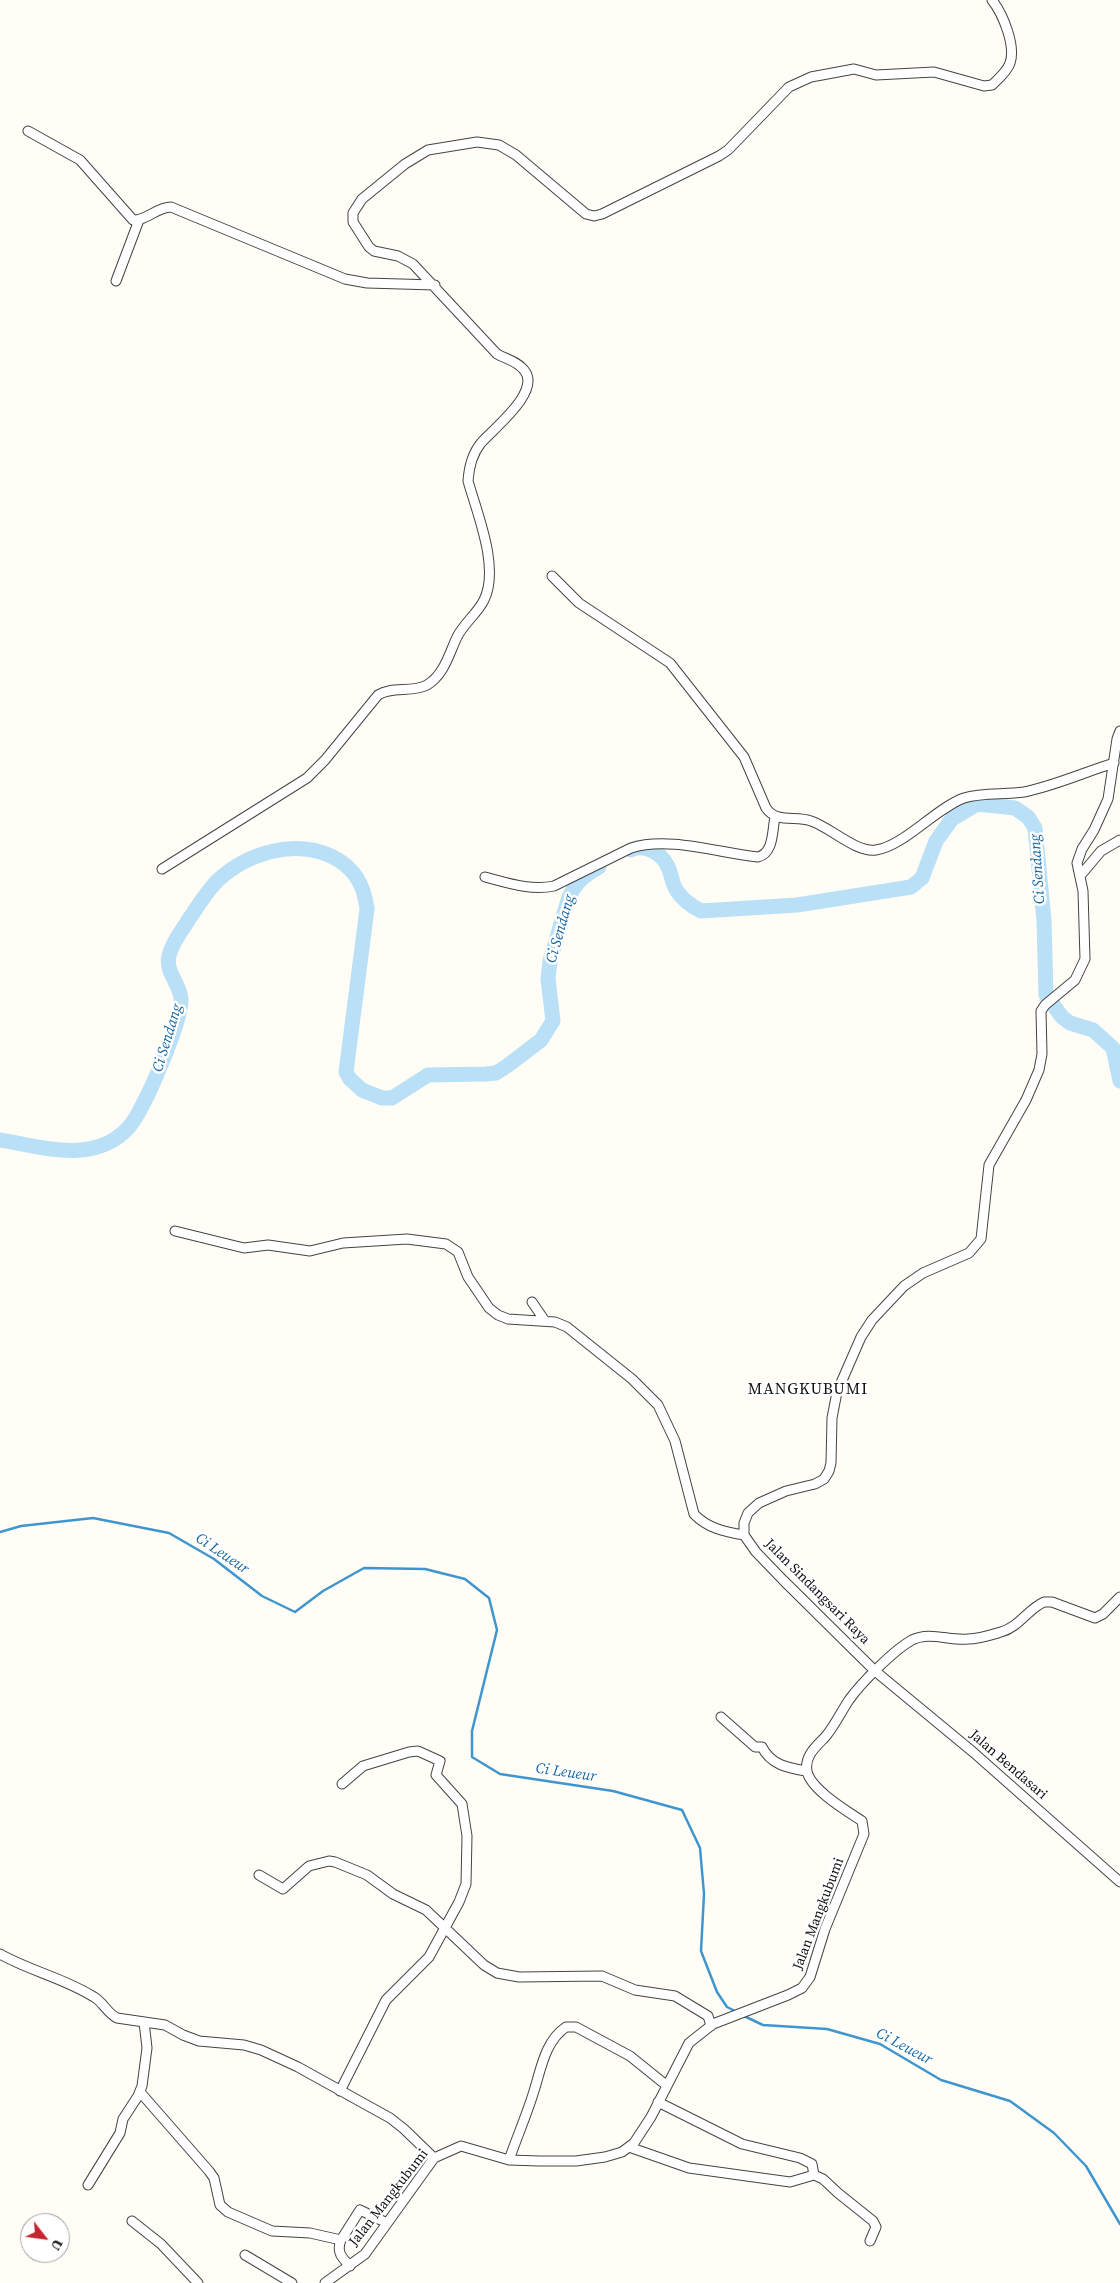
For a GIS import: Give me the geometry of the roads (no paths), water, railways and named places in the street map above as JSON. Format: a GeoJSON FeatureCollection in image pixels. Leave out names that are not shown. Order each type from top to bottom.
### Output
{"type":"FeatureCollection","features":[{"type":"Feature","properties":{"kind":"street"},"geometry":{"type":"LineString","coordinates":[[162,868],[307,778],[325,760],[378,695],[416,688],[430,682],[444,667],[463,628],[484,600],[489,581],[490,562],[468,481],[469,470],[475,450],[520,402],[526,393],[529,380],[523,368],[497,354],[434,285],[406,259],[369,247],[353,222],[353,213],[362,199],[416,156],[440,148],[477,142],[499,145],[516,155],[578,209],[594,216],[602,214],[719,156],[734,144],[782,94],[804,79],[854,69],[876,75],[934,72],[984,86],[992,85],[1008,67],[1011,54],[1005,20],[992,0]]}},
{"type":"Feature","properties":{"kind":"street"},"geometry":{"type":"LineString","coordinates":[[28,130],[80,160],[130,218],[139,220]]}},
{"type":"Feature","properties":{"kind":"street"},"geometry":{"type":"LineString","coordinates":[[116,281],[139,220],[159,209],[171,207],[345,279],[367,283],[434,285]]}},
{"type":"Feature","properties":{"kind":"street"},"geometry":{"type":"LineString","coordinates":[[552,576],[579,604],[670,663],[739,749],[766,808],[775,817],[814,821],[860,847],[877,850],[916,829],[947,807],[965,798],[1031,790],[1114,762]]}},
{"type":"Feature","properties":{"kind":"street"},"geometry":{"type":"LineString","coordinates":[[175,1232],[240,1248],[268,1245],[310,1251],[343,1242],[407,1240],[446,1244],[458,1252],[468,1277],[493,1311],[508,1319],[561,1324],[579,1334],[658,1405],[675,1441],[694,1514],[700,1520],[718,1529],[744,1535],[744,1523],[748,1513],[759,1503],[786,1491],[815,1484],[824,1479],[829,1471],[831,1463],[832,1418],[836,1392],[861,1337],[872,1320],[904,1286],[923,1273],[969,1252],[981,1239],[989,1165],[1026,1100],[1039,1070],[1042,1054],[1040,1019],[1045,1004],[1075,980],[1085,959],[1085,924],[1077,863],[1078,857],[1094,830],[1108,799],[1120,731]]}},
{"type":"Feature","properties":{"kind":"street"},"geometry":{"type":"LineString","coordinates":[[485,877],[534,889],[543,889],[554,886],[631,848],[644,844],[663,844],[758,857],[768,852],[775,817]]}},
{"type":"Feature","properties":{"kind":"street"},"geometry":{"type":"LineString","coordinates":[[1080,876],[1094,856],[1120,840]]}},
{"type":"Feature","properties":{"kind":"street"},"geometry":{"type":"LineString","coordinates":[[532,1302],[544,1321]]}},
{"type":"Feature","properties":{"kind":"street","name":"Jalan Sindangsari Raya"},"geometry":{"type":"LineString","coordinates":[[744,1535],[756,1552],[875,1671]]}},
{"type":"Feature","properties":{"kind":"street"},"geometry":{"type":"LineString","coordinates":[[721,1717],[755,1747],[762,1747],[775,1763],[783,1767],[806,1771],[810,1756],[816,1746],[826,1736],[850,1699],[875,1671],[910,1641],[918,1637],[932,1636],[968,1639],[1002,1632],[1014,1626],[1044,1602],[1057,1604],[1095,1618],[1103,1614],[1120,1597]]}},
{"type":"Feature","properties":{"kind":"street","name":"Jalan Bendasari"},"geometry":{"type":"LineString","coordinates":[[875,1671],[973,1752],[1120,1882]]}},
{"type":"Feature","properties":{"kind":"street"},"geometry":{"type":"LineString","coordinates":[[340,2091],[386,2000],[429,1956],[459,1902],[466,1884],[467,1836],[462,1804],[436,1775],[440,1761],[422,1752],[409,1752],[363,1766],[342,1784]]}},
{"type":"Feature","properties":{"kind":"street","name":"Jalan Mangkubumi"},"geometry":{"type":"LineString","coordinates":[[326,2283],[365,2254],[434,2158],[461,2146],[509,2160],[576,2161],[605,2157],[622,2152],[629,2147],[651,2117],[689,2042],[712,2025],[788,1996],[802,1988],[810,1977],[825,1928],[864,1834],[862,1821],[832,1801],[813,1782],[806,1771]]}},
{"type":"Feature","properties":{"kind":"street"},"geometry":{"type":"LineString","coordinates":[[259,1875],[283,1889],[310,1866],[328,1861],[335,1862],[369,1876],[393,1894],[426,1910],[484,1965],[497,1973],[519,1977],[602,1976],[635,1990],[677,1996],[706,2015],[712,2025]]}},
{"type":"Feature","properties":{"kind":"street"},"geometry":{"type":"LineString","coordinates":[[0,1954],[54,1976],[95,1997],[117,2018],[165,2025],[199,2041],[244,2046],[260,2050],[298,2067],[404,2129],[434,2158]]}},
{"type":"Feature","properties":{"kind":"street"},"geometry":{"type":"LineString","coordinates":[[88,2185],[120,2133],[125,2116],[140,2092],[147,2060],[144,2022]]}},
{"type":"Feature","properties":{"kind":"street"},"geometry":{"type":"LineString","coordinates":[[509,2160],[534,2093],[539,2072],[554,2038],[566,2027],[576,2027],[630,2056],[666,2085]]}},
{"type":"Feature","properties":{"kind":"street"},"geometry":{"type":"LineString","coordinates":[[140,2092],[209,2171],[214,2178],[220,2205],[225,2210],[272,2231],[310,2233],[341,2240]]}},
{"type":"Feature","properties":{"kind":"street"},"geometry":{"type":"LineString","coordinates":[[658,2102],[742,2144],[800,2158],[812,2164],[814,2174]]}},
{"type":"Feature","properties":{"kind":"street"},"geometry":{"type":"LineString","coordinates":[[629,2147],[689,2168],[790,2182],[814,2174],[823,2179],[873,2221],[875,2229],[870,2241]]}},
{"type":"Feature","properties":{"kind":"street"},"geometry":{"type":"LineString","coordinates":[[350,2266],[339,2254],[339,2246],[360,2210],[387,2223]]}},
{"type":"Feature","properties":{"kind":"street"},"geometry":{"type":"LineString","coordinates":[[132,2221],[161,2244],[198,2283]]}},
{"type":"Feature","properties":{"kind":"street"},"geometry":{"type":"LineString","coordinates":[[245,2254],[292,2283]]}},
{"type":"Feature","properties":{"kind":"waterway","name":"Ci Sendang"},"geometry":{"type":"LineString","coordinates":[[631,850],[636,848],[652,850],[661,857],[669,868],[675,888],[679,894],[701,911],[797,905],[911,887],[922,878],[936,841],[952,819],[977,804],[1015,808],[1028,817],[1035,828],[1044,920],[1046,995],[1062,1017],[1070,1023],[1093,1030],[1113,1048],[1120,1081]]}},
{"type":"Feature","properties":{"kind":"waterway","name":"Ci Sendang"},"geometry":{"type":"LineString","coordinates":[[0,1140],[51,1149],[85,1150],[101,1146],[115,1139],[129,1127],[153,1084],[176,1025],[180,1009],[180,993],[168,961],[172,946],[210,889],[218,880],[243,862],[272,852],[286,849],[302,849],[316,851],[339,860],[356,877],[366,900],[367,909],[346,1072],[350,1079],[362,1090],[382,1098],[392,1098],[428,1075],[496,1073],[541,1040],[553,1021],[548,979],[550,961],[569,897],[581,879],[599,867]]}},
{"type":"Feature","properties":{"kind":"waterway","name":"Ci Leueur"},"geometry":{"type":"LineString","coordinates":[[0,1532],[21,1526],[93,1518],[169,1533],[214,1559],[262,1596],[295,1612],[323,1591],[364,1568],[425,1569],[465,1579],[489,1598],[497,1630],[472,1731],[472,1757],[500,1774],[613,1791],[682,1810],[700,1848],[704,1894],[701,1951],[717,1992],[727,2007],[737,2012]]}},
{"type":"Feature","properties":{"kind":"waterway","name":"Ci Leueur"},"geometry":{"type":"LineString","coordinates":[[744,2016],[763,2025],[827,2029],[880,2044],[941,2080],[1010,2101],[1054,2133],[1086,2166],[1120,2224]]}},
{"type":"Feature","properties":{"kind":"district","name":"MANGKUBUMI"},"geometry":{"type":"Point","coordinates":[808,1390]}}]}
